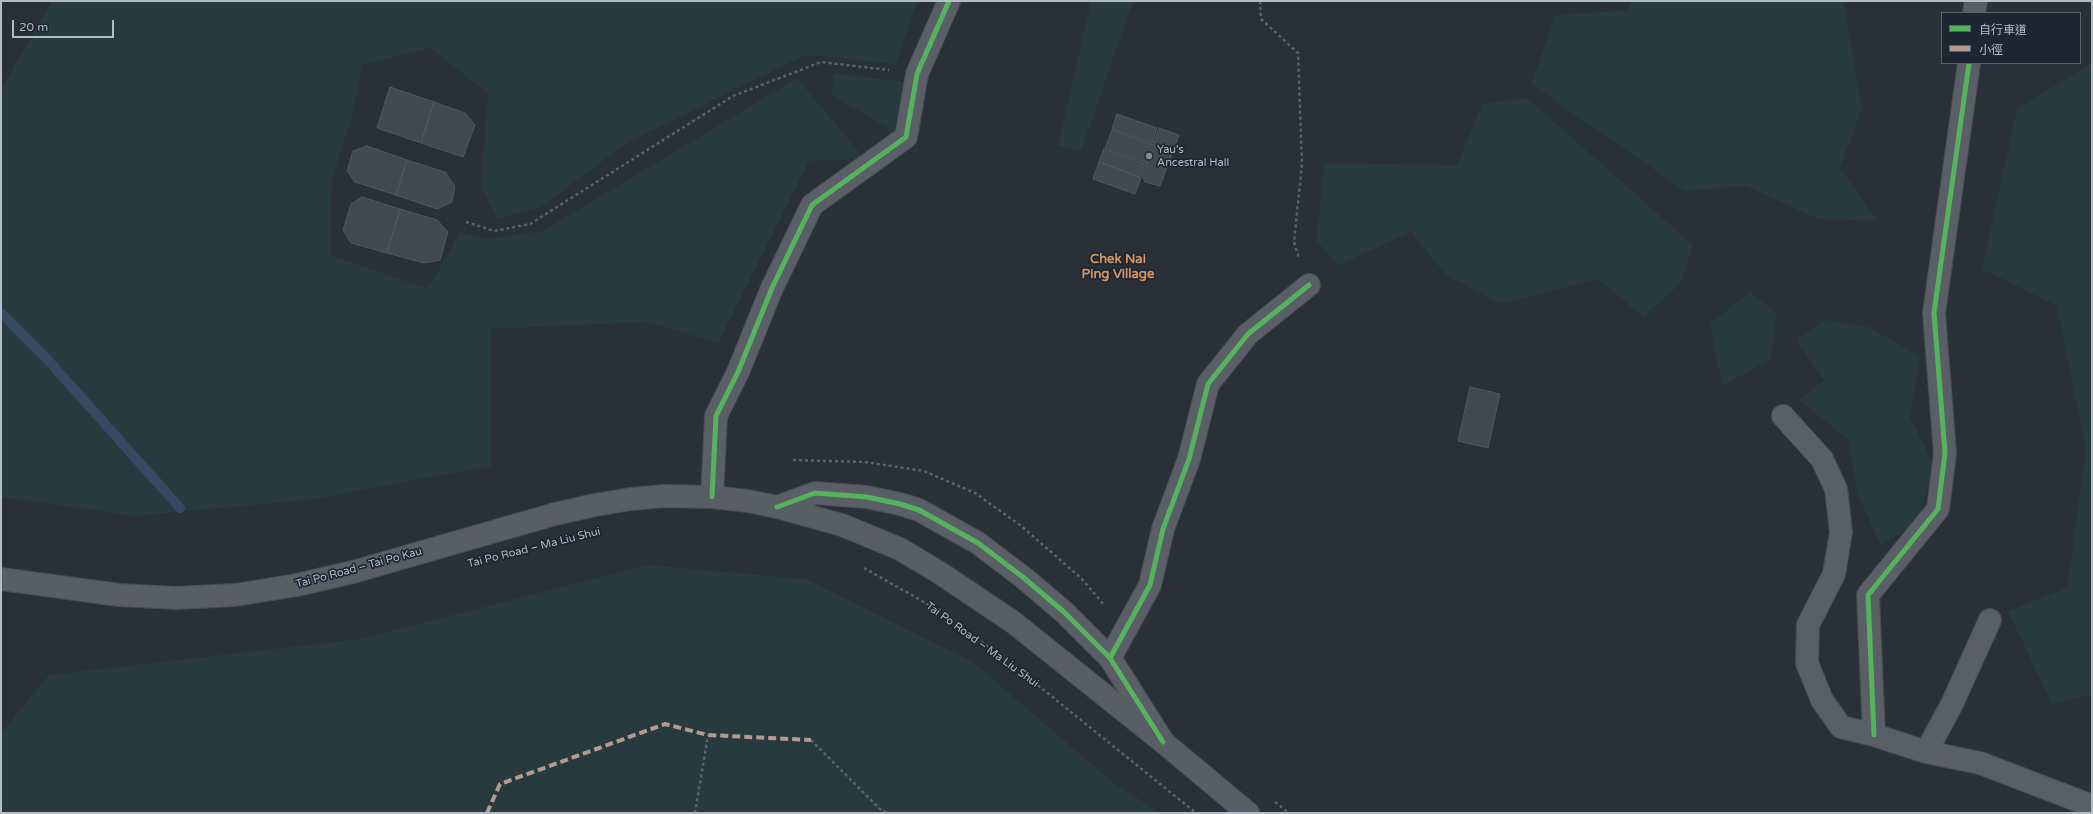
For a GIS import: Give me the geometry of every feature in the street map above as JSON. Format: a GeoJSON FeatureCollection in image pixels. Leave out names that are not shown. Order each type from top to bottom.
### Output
{"type":"FeatureCollection","features":[{"type":"Feature","properties":{"kind":"main road","name":"Tai Po Road – Tai Po Kau"},"geometry":{"type":"LineString","coordinates":[[1,579],[119,595],[176,598],[235,595],[297,585],[353,572],[547,516],[595,505],[630,499],[665,496],[712,497]]}},
{"type":"Feature","properties":{"kind":"main road"},"geometry":{"type":"LineString","coordinates":[[712,497],[748,501],[777,507],[842,525],[900,550],[940,573],[1013,622],[1163,742],[1248,813]]}},
{"type":"Feature","properties":{"kind":"street"},"geometry":{"type":"LineString","coordinates":[[712,497],[716,416],[738,372],[779,274],[812,205],[906,137],[917,74],[949,1]]}},
{"type":"Feature","properties":{"kind":"street"},"geometry":{"type":"LineString","coordinates":[[1974,12],[1976,1]]}},
{"type":"Feature","properties":{"kind":"street"},"geometry":{"type":"LineString","coordinates":[[1874,735],[1868,595],[1938,509],[1945,453],[1934,313],[1969,64]]}},
{"type":"Feature","properties":{"kind":"street"},"geometry":{"type":"LineString","coordinates":[[1110,658],[1150,585],[1163,529],[1189,459],[1208,384],[1248,334],[1309,285]]}},
{"type":"Feature","properties":{"kind":"street"},"geometry":{"type":"LineString","coordinates":[[1783,416],[1822,459],[1836,489],[1840,532],[1834,574],[1808,625],[1807,663],[1822,700],[1841,727],[1874,735],[1926,752],[1980,763],[2087,804],[2092,808]]}},
{"type":"Feature","properties":{"kind":"street"},"geometry":{"type":"LineString","coordinates":[[777,507],[815,493],[867,497],[900,504],[919,510],[978,543],[1024,578],[1064,612],[1110,658],[1163,742]]}},
{"type":"Feature","properties":{"kind":"street"},"geometry":{"type":"LineString","coordinates":[[1926,752],[1952,704],[1990,620]]}},
{"type":"Feature","properties":{"kind":"path"},"geometry":{"type":"LineString","coordinates":[[1260,1],[1261,19],[1298,53],[1302,164],[1294,242],[1309,285]]}},
{"type":"Feature","properties":{"kind":"path"},"geometry":{"type":"LineString","coordinates":[[466,222],[494,231],[530,224],[733,96],[821,62],[917,74]]}},
{"type":"Feature","properties":{"kind":"path"},"geometry":{"type":"LineString","coordinates":[[695,813],[708,735]]}},
{"type":"Feature","properties":{"kind":"path"},"geometry":{"type":"LineString","coordinates":[[811,740],[882,811],[889,813]]}},
{"type":"Feature","properties":{"kind":"green space"},"geometry":{"type":"Polygon","coordinates":[[[52,1],[917,1],[896,64],[805,55],[627,143],[541,207],[497,219],[481,186],[488,93],[430,48],[362,65],[353,112],[332,179],[330,255],[426,288],[435,277],[459,233],[488,239],[543,231],[797,78],[865,159],[809,161],[718,343],[648,322],[491,329],[491,466],[309,500],[135,516],[1,497],[1,89],[52,1]]]}},
{"type":"Feature","properties":{"kind":"green space"},"geometry":{"type":"Polygon","coordinates":[[[1091,1],[1133,1],[1081,151],[1058,146],[1091,1]]]}},
{"type":"Feature","properties":{"kind":"green space"},"geometry":{"type":"Polygon","coordinates":[[[1633,1],[1844,1],[1862,109],[1840,168],[1878,221],[1818,219],[1746,186],[1685,191],[1531,84],[1556,15],[1627,10],[1633,1]]]}},
{"type":"Feature","properties":{"kind":"green space"},"geometry":{"type":"Polygon","coordinates":[[[2092,63],[2092,694],[2052,704],[2008,611],[2067,588],[2086,449],[2057,306],[1982,269],[2017,109],[2092,63]]]}},
{"type":"Feature","properties":{"kind":"green space"},"geometry":{"type":"Polygon","coordinates":[[[834,73],[904,82],[894,131],[831,95],[834,73]]]}},
{"type":"Feature","properties":{"kind":"green space"},"geometry":{"type":"Polygon","coordinates":[[[1527,98],[1693,245],[1680,284],[1643,317],[1598,279],[1501,304],[1445,274],[1411,232],[1339,265],[1316,241],[1325,163],[1457,165],[1482,104],[1527,98]]]}},
{"type":"Feature","properties":{"kind":"green space"},"geometry":{"type":"Polygon","coordinates":[[[1750,292],[1776,312],[1771,359],[1722,386],[1710,324],[1750,292]]]}},
{"type":"Feature","properties":{"kind":"green space"},"geometry":{"type":"Polygon","coordinates":[[[1824,320],[1869,327],[1920,357],[1910,417],[1934,465],[1918,521],[1881,546],[1857,492],[1849,440],[1799,400],[1824,380],[1796,340],[1824,320]]]}},
{"type":"Feature","properties":{"kind":"green space"},"geometry":{"type":"Polygon","coordinates":[[[648,565],[806,579],[973,662],[1111,781],[1160,813],[1,813],[1,733],[49,675],[359,639],[648,565]]]}},
{"type":"Feature","properties":{"kind":"building"},"geometry":{"type":"Polygon","coordinates":[[[390,87],[434,102],[421,143],[377,128],[390,87]]]}},
{"type":"Feature","properties":{"kind":"building"},"geometry":{"type":"Polygon","coordinates":[[[434,102],[465,113],[475,125],[463,157],[421,143],[434,102]]]}},
{"type":"Feature","properties":{"kind":"building"},"geometry":{"type":"Polygon","coordinates":[[[1117,114],[1157,128],[1152,143],[1112,129],[1117,114]]]}},
{"type":"Feature","properties":{"kind":"building","name":"Yau's Ancestral Hall"},"geometry":{"type":"Polygon","coordinates":[[[1159,128],[1179,135],[1160,186],[1145,182],[1142,176],[1147,163],[1105,148],[1112,130],[1153,145],[1159,128]]]}},
{"type":"Feature","properties":{"kind":"building"},"geometry":{"type":"Polygon","coordinates":[[[367,146],[407,160],[396,195],[355,182],[347,171],[353,151],[367,146]]]}},
{"type":"Feature","properties":{"kind":"building"},"geometry":{"type":"Polygon","coordinates":[[[1104,149],[1145,164],[1140,177],[1099,162],[1104,149]]]}},
{"type":"Feature","properties":{"kind":"building"},"geometry":{"type":"Polygon","coordinates":[[[407,160],[445,172],[455,186],[452,202],[437,209],[396,195],[407,160]]]}},
{"type":"Feature","properties":{"kind":"building"},"geometry":{"type":"Polygon","coordinates":[[[1099,162],[1141,178],[1135,194],[1093,179],[1099,162]]]}},
{"type":"Feature","properties":{"kind":"building"},"geometry":{"type":"Polygon","coordinates":[[[362,197],[400,209],[387,253],[351,243],[343,230],[351,204],[362,197]]]}},
{"type":"Feature","properties":{"kind":"building"},"geometry":{"type":"Polygon","coordinates":[[[400,209],[437,220],[448,232],[440,260],[424,263],[387,253],[400,209]]]}},
{"type":"Feature","properties":{"kind":"building"},"geometry":{"type":"Polygon","coordinates":[[[1470,387],[1500,394],[1488,448],[1458,441],[1470,387]]]}},
{"type":"Feature","properties":{"kind":"waterway"},"geometry":{"type":"LineString","coordinates":[[1,313],[48,360],[180,508]]}},
{"type":"Feature","properties":{"kind":"marked path"},"geometry":{"type":"LineString","coordinates":[[487,813],[500,784],[665,724],[708,735],[811,740]]}},
{"type":"Feature","properties":{"kind":"cycle path"},"geometry":{"type":"LineString","coordinates":[[712,497],[716,416],[738,372],[772,288],[812,205],[906,137],[917,74],[949,1]]}},
{"type":"Feature","properties":{"kind":"cycle path"},"geometry":{"type":"LineString","coordinates":[[1874,735],[1868,595],[1938,509],[1945,453],[1934,313],[1969,64]]}},
{"type":"Feature","properties":{"kind":"cycle path"},"geometry":{"type":"LineString","coordinates":[[1110,658],[1150,585],[1163,529],[1189,459],[1208,384],[1248,334],[1309,285]]}},
{"type":"Feature","properties":{"kind":"cycle path"},"geometry":{"type":"LineString","coordinates":[[777,507],[815,493],[867,497],[900,504],[919,510],[978,543],[1024,578],[1064,612],[1110,658],[1163,742]]}},
{"type":"Feature","properties":{"kind":"place","name":"Yau's Ancestral Hall"},"geometry":{"type":"Point","coordinates":[1149,156]}},
{"type":"Feature","properties":{"kind":"district","name":"Chek Nai Ping Village"},"geometry":{"type":"Point","coordinates":[1118,268]}}]}
